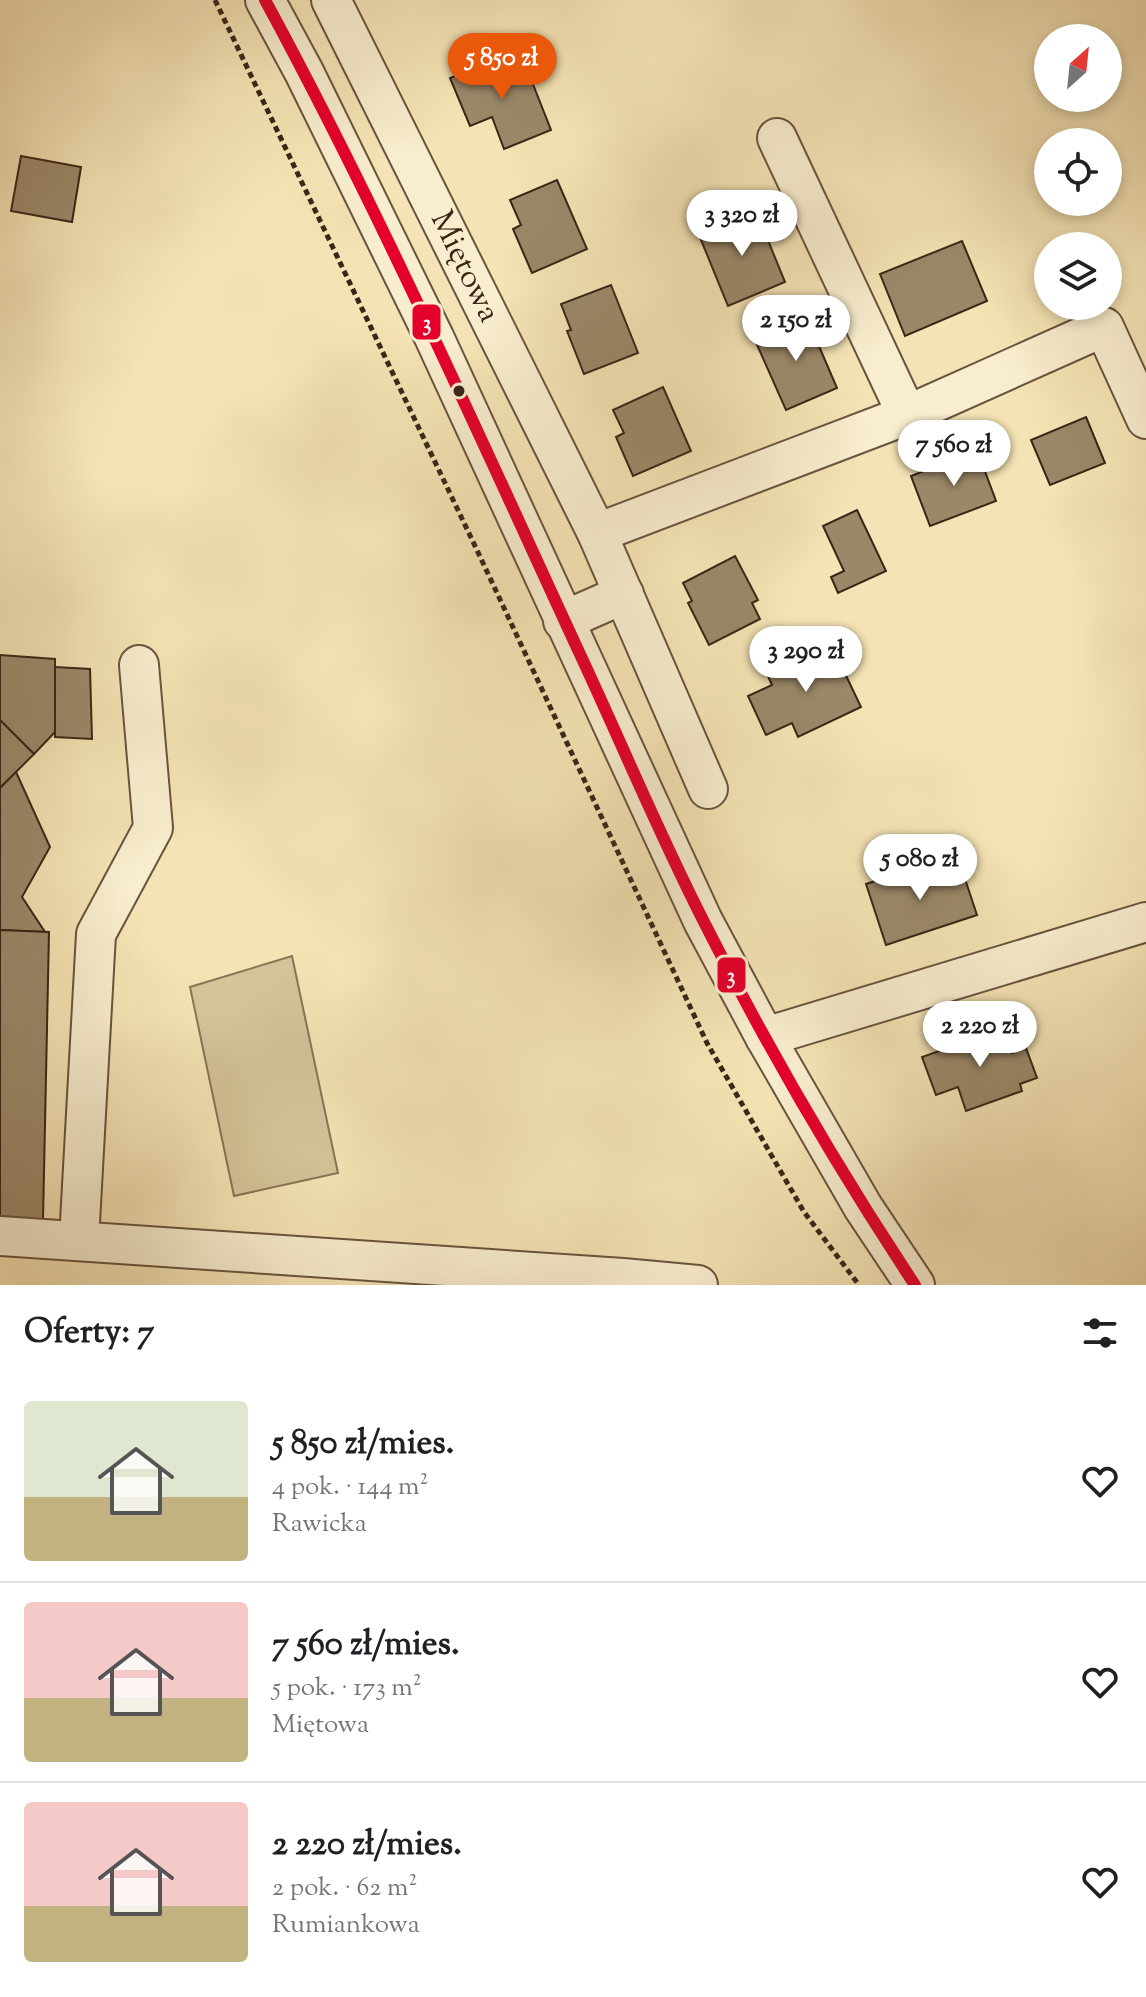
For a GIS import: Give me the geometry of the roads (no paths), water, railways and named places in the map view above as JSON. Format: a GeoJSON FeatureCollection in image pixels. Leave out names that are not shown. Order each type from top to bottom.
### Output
{"type":"FeatureCollection","features":[{"type":"Feature","properties":{"kind":"street"},"geometry":{"type":"LineString","coordinates":[[265,0],[304,72],[434,337],[703,921],[765,1037],[863,1207],[915,1285]]}},
{"type":"Feature","properties":{"kind":"street","name":"Miętowa"},"geometry":{"type":"LineString","coordinates":[[331,0],[597,533],[708,789]]}},
{"type":"Feature","properties":{"kind":"street"},"geometry":{"type":"LineString","coordinates":[[777,138],[907,415]]}},
{"type":"Feature","properties":{"kind":"street"},"geometry":{"type":"LineString","coordinates":[[597,533],[907,415],[1104,327],[1146,419]]}},
{"type":"Feature","properties":{"kind":"street"},"geometry":{"type":"LineString","coordinates":[[563,621],[624,594]]}},
{"type":"Feature","properties":{"kind":"street"},"geometry":{"type":"LineString","coordinates":[[79,1240],[96,934],[153,828],[139,665]]}},
{"type":"Feature","properties":{"kind":"street"},"geometry":{"type":"LineString","coordinates":[[765,1037],[1146,922]]}},
{"type":"Feature","properties":{"kind":"street"},"geometry":{"type":"LineString","coordinates":[[0,1236],[698,1285]]}}]}
